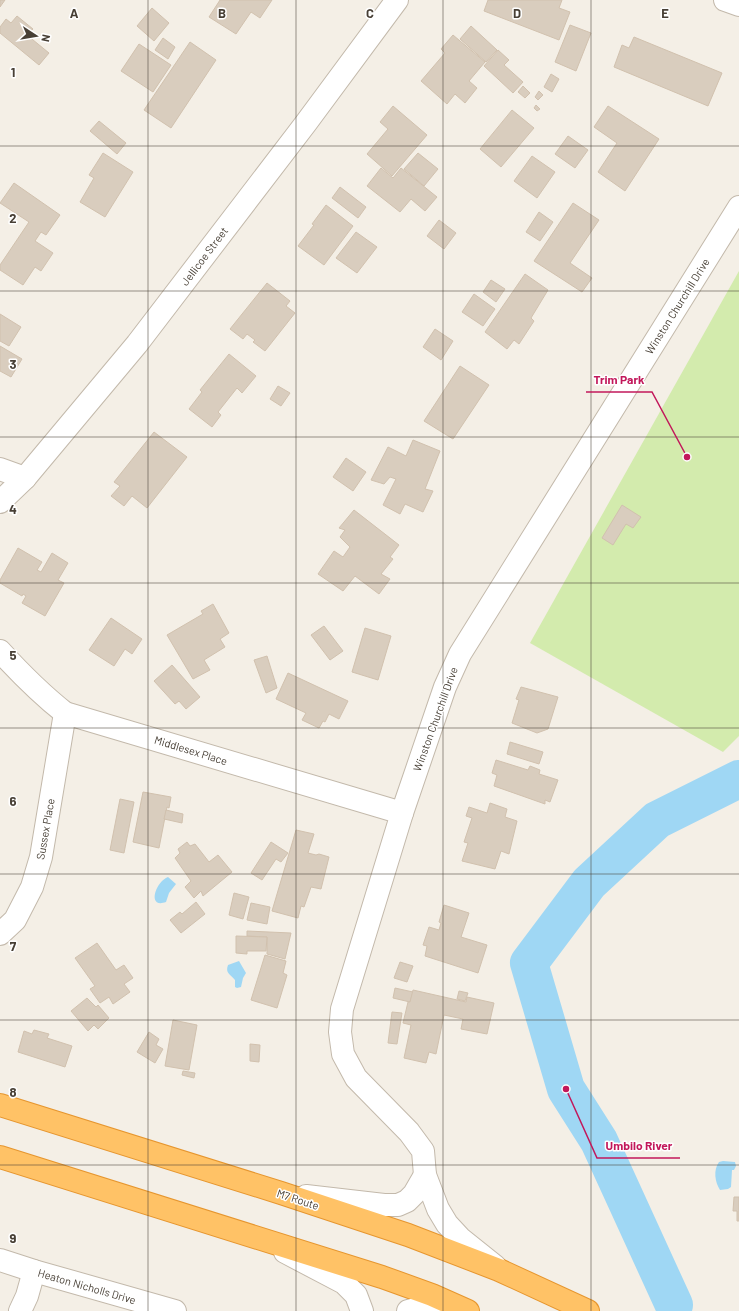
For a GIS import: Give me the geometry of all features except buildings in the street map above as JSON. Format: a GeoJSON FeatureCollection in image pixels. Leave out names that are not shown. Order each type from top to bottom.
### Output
{"type":"FeatureCollection","features":[{"type":"Feature","properties":{"kind":"highway","name":"M7 Route"},"geometry":{"type":"LineString","coordinates":[[0,1105],[281,1193],[408,1235],[499,1270],[579,1306]]}},
{"type":"Feature","properties":{"kind":"highway"},"geometry":{"type":"LineString","coordinates":[[0,1157],[382,1277],[432,1295],[468,1311]]}},
{"type":"Feature","properties":{"kind":"street","name":"Jellicoe Street"},"geometry":{"type":"LineString","coordinates":[[0,502],[25,478],[137,344],[306,123],[397,0]]}},
{"type":"Feature","properties":{"kind":"street"},"geometry":{"type":"LineString","coordinates":[[725,0],[739,5]]}},
{"type":"Feature","properties":{"kind":"street","name":"Winston Churchill Drive"},"geometry":{"type":"LineString","coordinates":[[499,1270],[460,1238],[447,1224],[438,1208],[425,1175],[423,1152],[409,1132],[356,1078],[343,1054],[340,1032],[342,1009],[402,813],[445,687],[460,654],[739,207]]}},
{"type":"Feature","properties":{"kind":"street"},"geometry":{"type":"LineString","coordinates":[[0,469],[25,478]]}},
{"type":"Feature","properties":{"kind":"street","name":"Middlesex Place"},"geometry":{"type":"LineString","coordinates":[[0,651],[31,685],[65,713],[402,813]]}},
{"type":"Feature","properties":{"kind":"street","name":"Sussex Place"},"geometry":{"type":"LineString","coordinates":[[0,934],[15,920],[32,887],[41,857],[65,713]]}},
{"type":"Feature","properties":{"kind":"street"},"geometry":{"type":"LineString","coordinates":[[281,1193],[384,1205],[398,1205],[407,1201],[414,1194],[425,1175]]}},
{"type":"Feature","properties":{"kind":"street"},"geometry":{"type":"LineString","coordinates":[[264,1241],[344,1283],[356,1295],[362,1311]]}},
{"type":"Feature","properties":{"kind":"street","name":"Heaton Nicholls Drive"},"geometry":{"type":"LineString","coordinates":[[0,1260],[175,1311]]}},
{"type":"Feature","properties":{"kind":"street"},"geometry":{"type":"LineString","coordinates":[[20,1311],[27,1296],[34,1271]]}},
{"type":"Feature","properties":{"kind":"street"},"geometry":{"type":"LineString","coordinates":[[408,1311],[415,1309],[431,1311]]}},
{"type":"Feature","properties":{"kind":"green space"},"geometry":{"type":"Polygon","coordinates":[[[739,271],[739,736],[723,752],[530,643],[739,271]]]}},
{"type":"Feature","properties":{"kind":"water"},"geometry":{"type":"Polygon","coordinates":[[[168,877],[176,884],[169,893],[166,902],[156,902],[155,894],[157,889],[163,880],[168,877]]]}},
{"type":"Feature","properties":{"kind":"water"},"geometry":{"type":"Polygon","coordinates":[[[239,961],[246,973],[241,987],[237,988],[235,987],[235,980],[228,973],[227,968],[228,965],[239,961]]]}},
{"type":"Feature","properties":{"kind":"water"},"geometry":{"type":"Polygon","coordinates":[[[719,1162],[735,1162],[736,1166],[734,1170],[732,1170],[731,1187],[720,1190],[715,1172],[719,1162]]]}},
{"type":"Feature","properties":{"kind":"waterway"},"geometry":{"type":"LineString","coordinates":[[674,1305],[599,1141],[566,1089],[529,963],[589,883],[657,820],[739,779]]}},
{"type":"Feature","properties":{"kind":"place","name":"Trim Park"},"geometry":{"type":"Point","coordinates":[687,457]}},
{"type":"Feature","properties":{"kind":"place","name":"Umbilo River"},"geometry":{"type":"Point","coordinates":[566,1089]}}]}
